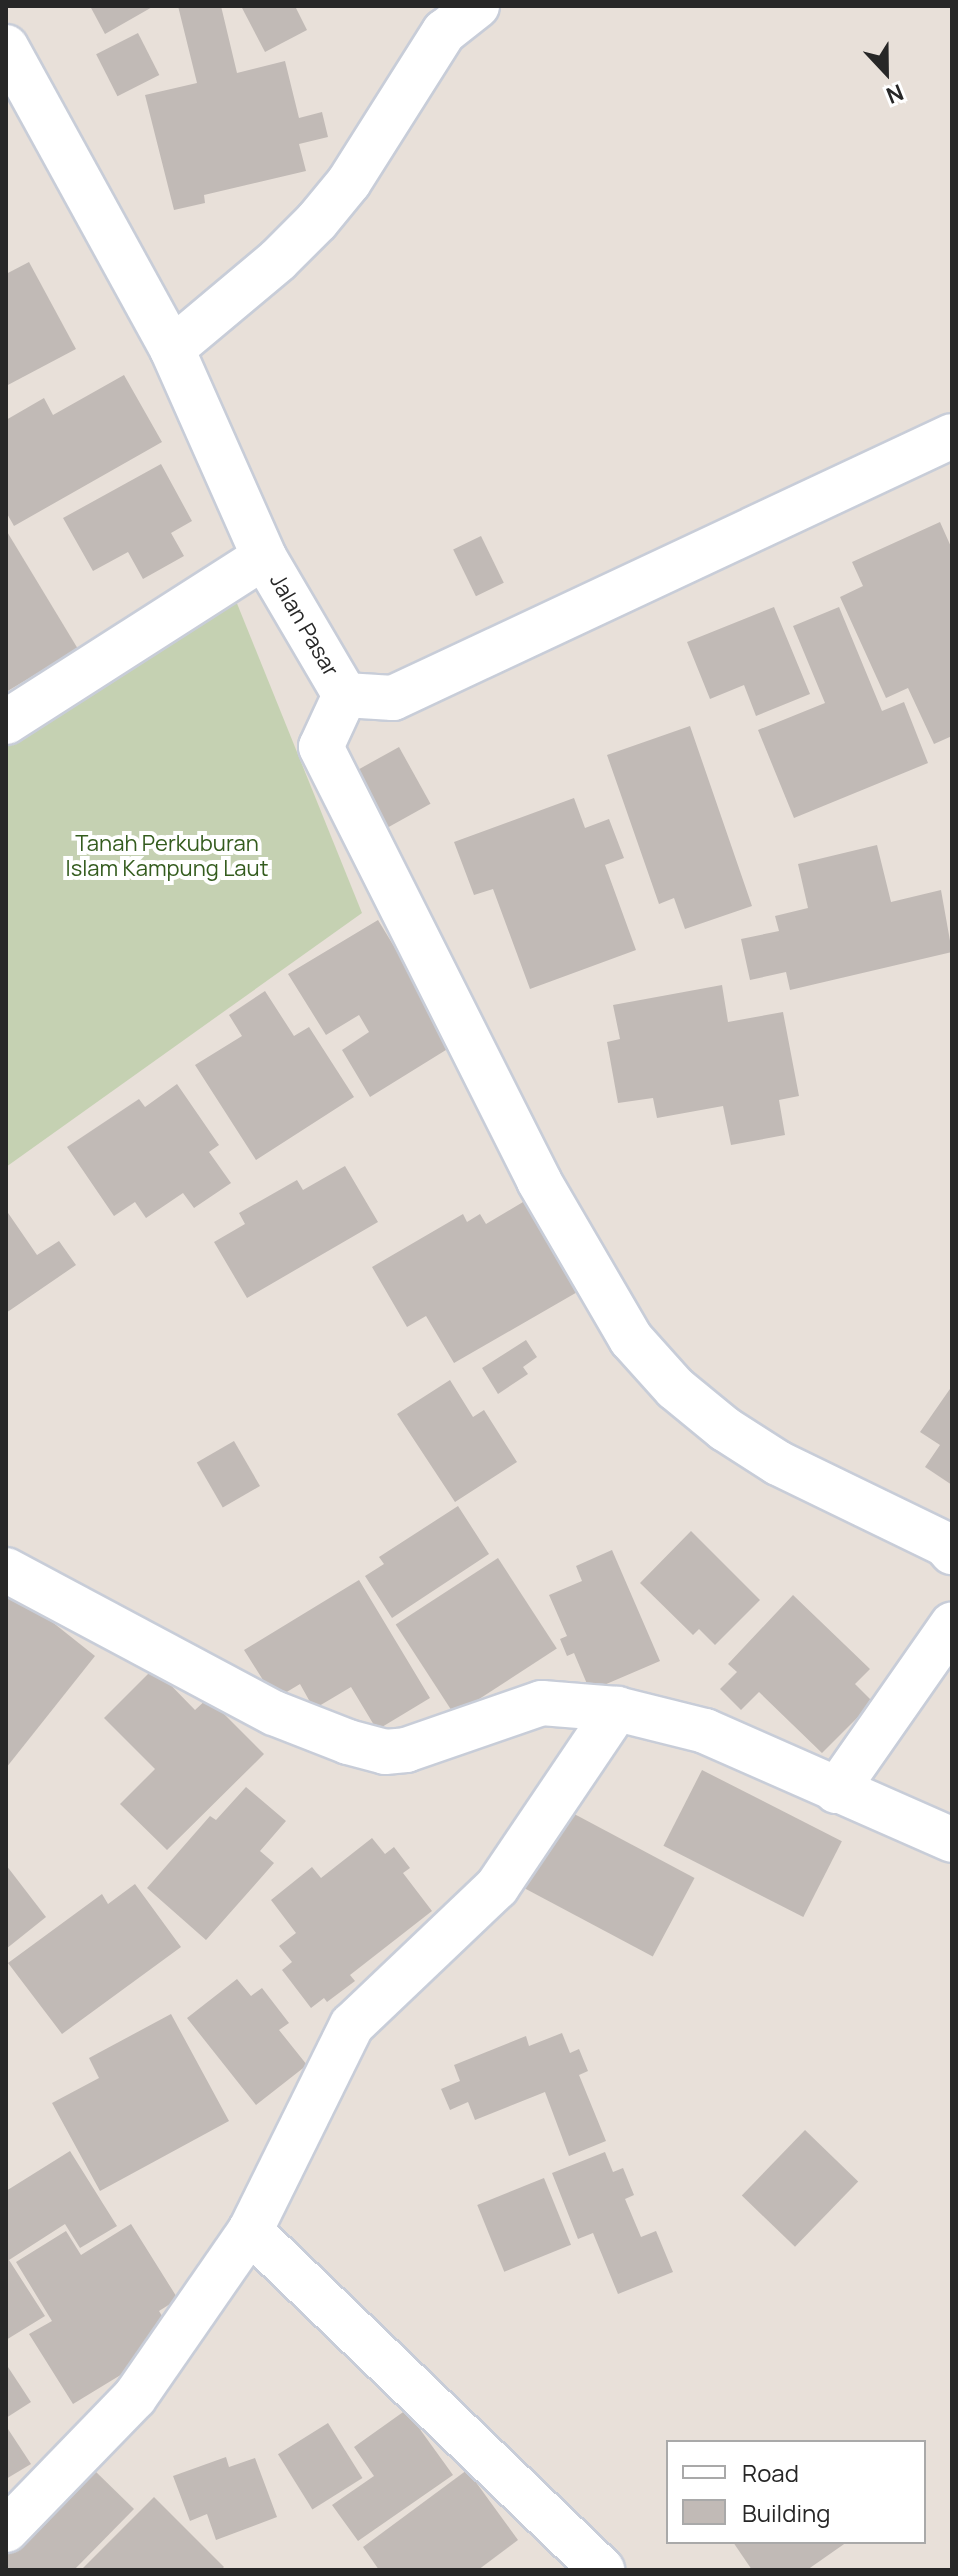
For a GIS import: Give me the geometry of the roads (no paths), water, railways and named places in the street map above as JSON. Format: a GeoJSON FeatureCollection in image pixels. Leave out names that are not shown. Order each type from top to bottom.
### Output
{"type":"FeatureCollection","features":[{"type":"Feature","properties":{"kind":"street"},"geometry":{"type":"LineString","coordinates":[[172,349],[278,260],[317,221],[349,182],[444,32],[477,6]]}},
{"type":"Feature","properties":{"kind":"street","name":"Jalan Pasar"},"geometry":{"type":"LineString","coordinates":[[6,47],[172,349],[264,557],[345,695],[393,698],[952,436]]}},
{"type":"Feature","properties":{"kind":"street"},"geometry":{"type":"LineString","coordinates":[[6,722],[264,557]]}},
{"type":"Feature","properties":{"kind":"street"},"geometry":{"type":"LineString","coordinates":[[345,695],[321,747],[539,1181],[631,1339],[675,1388],[725,1429],[778,1463],[945,1544],[952,1552]]}},
{"type":"Feature","properties":{"kind":"street"},"geometry":{"type":"LineString","coordinates":[[6,1570],[274,1713],[385,1752],[427,1744],[542,1703],[617,1709],[705,1731],[952,1840]]}},
{"type":"Feature","properties":{"kind":"street"},"geometry":{"type":"LineString","coordinates":[[836,1791],[952,1625]]}},
{"type":"Feature","properties":{"kind":"street"},"geometry":{"type":"LineString","coordinates":[[6,2530],[135,2397],[250,2231],[352,2025],[497,1887],[617,1709]]}},
{"type":"Feature","properties":{"kind":"street"},"geometry":{"type":"LineString","coordinates":[[250,2231],[602,2570]]}},
{"type":"Feature","properties":{"kind":"park label","name":"Tanah Perkuburan Islam Kampung Laut"},"geometry":{"type":"Point","coordinates":[167,856]}}]}
